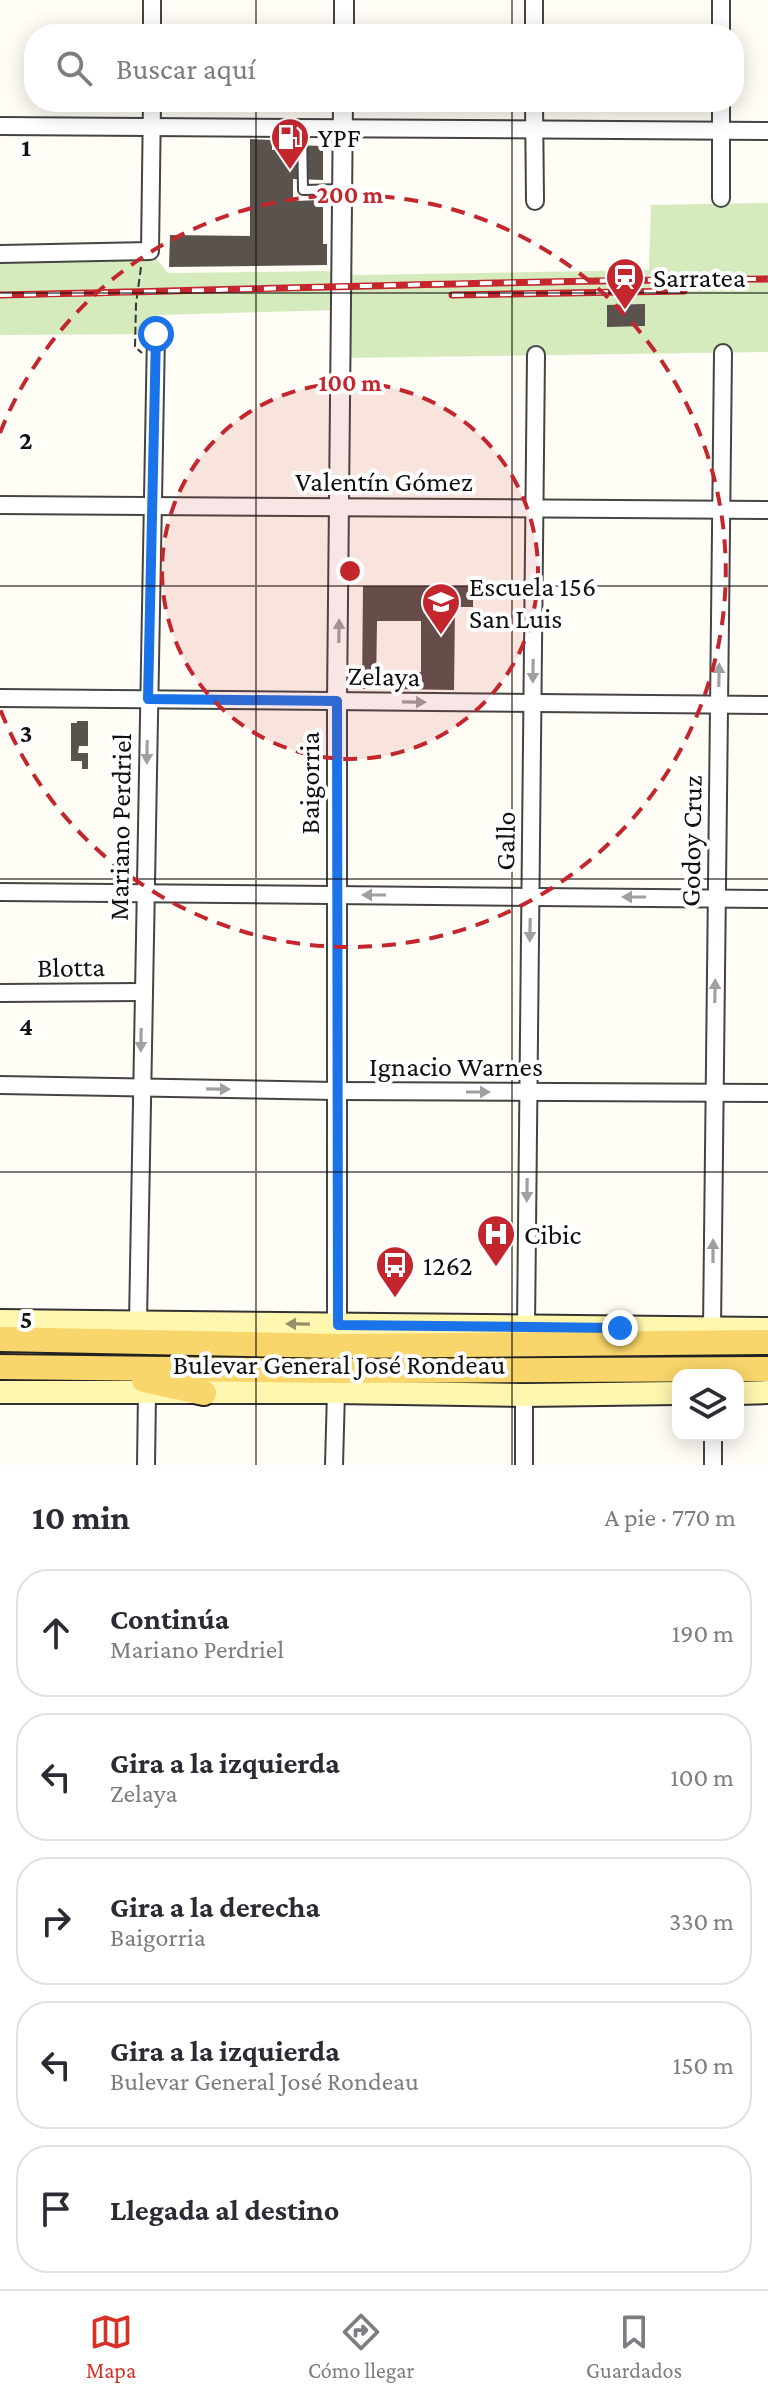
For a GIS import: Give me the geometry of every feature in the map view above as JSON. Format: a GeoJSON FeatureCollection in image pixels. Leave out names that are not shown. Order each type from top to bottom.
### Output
{"type":"FeatureCollection","features":[{"type":"Feature","properties":{"kind":"main road","name":"Bulevar General José Rondeau"},"geometry":{"type":"LineString","coordinates":[[0,1321],[138,1322],[337,1335],[590,1343],[768,1342]]}},
{"type":"Feature","properties":{"kind":"main road","name":"Bulevar General José Rondeau"},"geometry":{"type":"LineString","coordinates":[[0,1339],[337,1335],[526,1327],[768,1329]]}},
{"type":"Feature","properties":{"kind":"main road"},"geometry":{"type":"LineString","coordinates":[[560,1327],[590,1343]]}},
{"type":"Feature","properties":{"kind":"main road","name":"Bulevar General José Rondeau"},"geometry":{"type":"LineString","coordinates":[[0,1367],[336,1381],[524,1395],[672,1393]]}},
{"type":"Feature","properties":{"kind":"main road"},"geometry":{"type":"LineString","coordinates":[[95,1369],[204,1393]]}},
{"type":"Feature","properties":{"kind":"main road","name":"Bulevar General José Rondeau"},"geometry":{"type":"LineString","coordinates":[[0,1392],[204,1393],[336,1381],[768,1369]]}},
{"type":"Feature","properties":{"kind":"main road"},"geometry":{"type":"LineString","coordinates":[[744,1393],[768,1392]]}},
{"type":"Feature","properties":{"kind":"street"},"geometry":{"type":"LineString","coordinates":[[152,0],[152,24]]}},
{"type":"Feature","properties":{"kind":"street"},"geometry":{"type":"LineString","coordinates":[[344,0],[344,24]]}},
{"type":"Feature","properties":{"kind":"street"},"geometry":{"type":"LineString","coordinates":[[534,0],[534,24]]}},
{"type":"Feature","properties":{"kind":"street"},"geometry":{"type":"LineString","coordinates":[[721,0],[721,24]]}},
{"type":"Feature","properties":{"kind":"street"},"geometry":{"type":"LineString","coordinates":[[0,254],[150,251],[152,112]]}},
{"type":"Feature","properties":{"kind":"street","name":"Baigorria"},"geometry":{"type":"LineString","coordinates":[[334,1465],[343,112]]}},
{"type":"Feature","properties":{"kind":"street"},"geometry":{"type":"LineString","coordinates":[[534,112],[535,201]]}},
{"type":"Feature","properties":{"kind":"street"},"geometry":{"type":"LineString","coordinates":[[721,112],[721,198]]}},
{"type":"Feature","properties":{"kind":"street"},"geometry":{"type":"LineString","coordinates":[[0,126],[768,131]]}},
{"type":"Feature","properties":{"kind":"street","name":"Mariano Perdriel"},"geometry":{"type":"LineString","coordinates":[[138,1322],[156,334]]}},
{"type":"Feature","properties":{"kind":"street","name":"Godoy Cruz"},"geometry":{"type":"LineString","coordinates":[[712,1329],[723,353]]}},
{"type":"Feature","properties":{"kind":"street","name":"Gallo"},"geometry":{"type":"LineString","coordinates":[[526,1327],[536,355]]}},
{"type":"Feature","properties":{"kind":"street","name":"Valentín Gómez"},"geometry":{"type":"LineString","coordinates":[[0,505],[768,510]]}},
{"type":"Feature","properties":{"kind":"street","name":"Zelaya"},"geometry":{"type":"LineString","coordinates":[[0,698],[768,705]]}},
{"type":"Feature","properties":{"kind":"street"},"geometry":{"type":"LineString","coordinates":[[0,892],[768,899]]}},
{"type":"Feature","properties":{"kind":"street","name":"Blotta"},"geometry":{"type":"LineString","coordinates":[[0,993],[142,992]]}},
{"type":"Feature","properties":{"kind":"street","name":"Ignacio Warnes"},"geometry":{"type":"LineString","coordinates":[[0,1085],[336,1091],[768,1093]]}},
{"type":"Feature","properties":{"kind":"street"},"geometry":{"type":"LineString","coordinates":[[146,1465],[147,1393]]}},
{"type":"Feature","properties":{"kind":"street"},"geometry":{"type":"LineString","coordinates":[[524,1395],[524,1465]]}},
{"type":"Feature","properties":{"kind":"street"},"geometry":{"type":"LineString","coordinates":[[713,1441],[713,1465]]}},
{"type":"Feature","properties":{"kind":"lane"},"geometry":{"type":"LineString","coordinates":[[302,128],[303,190],[343,189]]}},
{"type":"Feature","properties":{"kind":"path"},"geometry":{"type":"LineString","coordinates":[[150,251],[141,263],[135,347],[141,353],[155,353]]}},
{"type":"Feature","properties":{"kind":"green space"},"geometry":{"type":"Polygon","coordinates":[[[768,203],[768,352],[342,358],[341,310],[157,315],[156,334],[0,335],[0,254],[150,251],[168,273],[326,271],[358,275],[649,270],[651,205],[768,203]]]}},
{"type":"Feature","properties":{"kind":"building"},"geometry":{"type":"Polygon","coordinates":[[[250,139],[272,140],[272,150],[291,150],[291,145],[323,146],[323,180],[293,179],[293,201],[323,200],[323,244],[327,244],[327,265],[169,267],[170,235],[250,236],[250,139]]]}},
{"type":"Feature","properties":{"kind":"building"},"geometry":{"type":"Polygon","coordinates":[[[645,304],[645,326],[607,327],[607,305],[645,304]]]}},
{"type":"Feature","properties":{"kind":"building","name":"Escuela 156 San Luis"},"geometry":{"type":"Polygon","coordinates":[[[363,586],[473,586],[473,607],[455,607],[454,690],[393,689],[393,672],[421,672],[421,621],[377,621],[376,689],[362,689],[363,586]]]}},
{"type":"Feature","properties":{"kind":"building"},"geometry":{"type":"Polygon","coordinates":[[[88,721],[88,746],[79,746],[78,753],[88,753],[88,769],[82,769],[82,761],[71,761],[71,723],[88,721]]]}},
{"type":"Feature","properties":{"kind":"railway"},"geometry":{"type":"LineString","coordinates":[[0,295],[768,279]]}},
{"type":"Feature","properties":{"kind":"railway"},"geometry":{"type":"LineString","coordinates":[[452,295],[684,291]]}},
{"type":"Feature","properties":{"kind":"place","name":"YPF"},"geometry":{"type":"Point","coordinates":[290,171]}},
{"type":"Feature","properties":{"kind":"place","name":"Sarratea"},"geometry":{"type":"Point","coordinates":[625,311]}},
{"type":"Feature","properties":{"kind":"place","name":"Escuela 156 San Luis"},"geometry":{"type":"Point","coordinates":[441,636]}},
{"type":"Feature","properties":{"kind":"place","name":"Cibic"},"geometry":{"type":"Point","coordinates":[496,1268]}},
{"type":"Feature","properties":{"kind":"place","name":"1262"},"geometry":{"type":"Point","coordinates":[395,1299]}},
{"type":"Feature","properties":{"kind":"route"},"geometry":{"type":"LineString","coordinates":[[156,334],[148,699],[337,701],[338,1325],[620,1328]]}}]}
